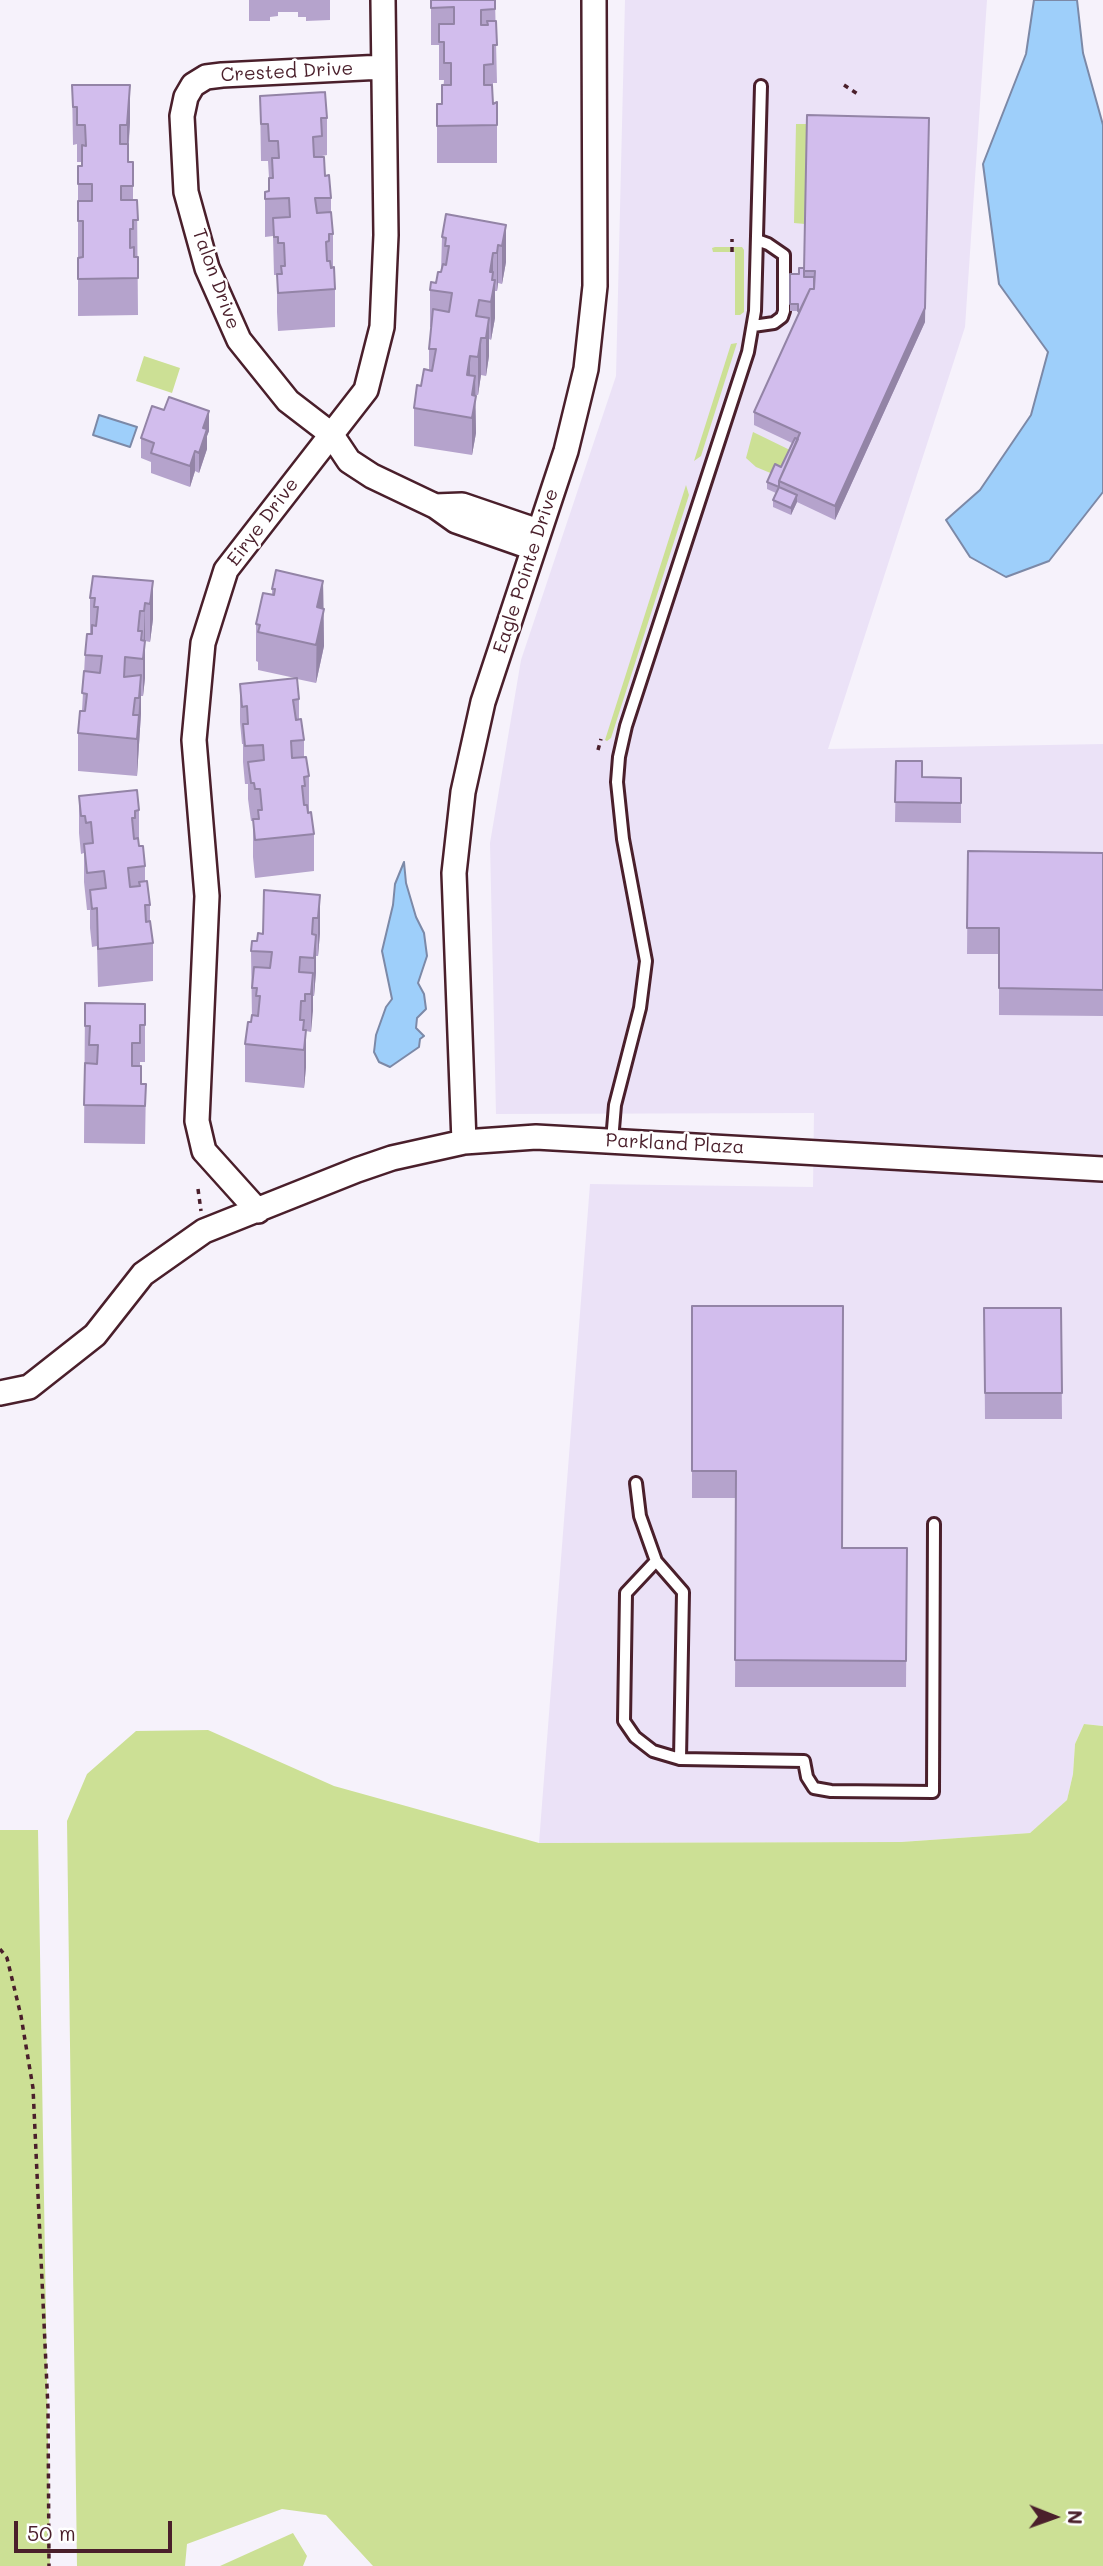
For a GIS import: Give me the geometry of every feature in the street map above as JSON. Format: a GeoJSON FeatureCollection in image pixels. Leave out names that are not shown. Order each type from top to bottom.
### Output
{"type":"FeatureCollection","features":[{"type":"Feature","properties":{"kind":"street","name":"Eirye Drive"},"geometry":{"type":"LineString","coordinates":[[258,1211],[204,1151],[197,1121],[207,896],[194,740],[203,643],[226,570],[366,390],[382,327],[386,235],[383,0]]}},
{"type":"Feature","properties":{"kind":"street","name":"Eagle Pointe Drive"},"geometry":{"type":"LineString","coordinates":[[464,1142],[454,873],[463,792],[483,702],[566,451],[586,369],[595,286],[594,0]]}},
{"type":"Feature","properties":{"kind":"street","name":"Crested Drive"},"geometry":{"type":"LineString","coordinates":[[193,85],[206,77],[222,75],[383,67]]}},
{"type":"Feature","properties":{"kind":"street","name":"Talon Drive"},"geometry":{"type":"LineString","coordinates":[[193,85],[182,116],[186,192],[207,268],[239,340],[288,401],[331,434],[349,461],[372,477],[435,506],[462,505],[536,540]]}},
{"type":"Feature","properties":{"kind":"street","name":"Parkland Plaza"},"geometry":{"type":"LineString","coordinates":[[0,1393],[29,1387],[95,1335],[143,1274],[204,1231],[392,1158],[464,1142],[536,1137],[1103,1169]]}},
{"type":"Feature","properties":{"kind":"lane"},"geometry":{"type":"LineString","coordinates":[[612,1141],[615,1105],[640,1008],[646,961],[623,839],[617,782],[619,757],[748,352],[755,310],[761,86]]}},
{"type":"Feature","properties":{"kind":"lane"},"geometry":{"type":"LineString","coordinates":[[753,326],[774,323],[782,317],[784,310],[783,256],[768,244],[757,240]]}},
{"type":"Feature","properties":{"kind":"lane"},"geometry":{"type":"LineString","coordinates":[[636,1483],[640,1516],[656,1561],[683,1592],[680,1759]]}},
{"type":"Feature","properties":{"kind":"lane"},"geometry":{"type":"LineString","coordinates":[[656,1561],[626,1593],[624,1721],[635,1737],[653,1751],[680,1759],[804,1761],[807,1777],[814,1788],[831,1791],[933,1792],[934,1524]]}},
{"type":"Feature","properties":{"kind":"path"},"geometry":{"type":"LineString","coordinates":[[844,85],[859,95]]}},
{"type":"Feature","properties":{"kind":"path"},"geometry":{"type":"LineString","coordinates":[[732,239],[732,253]]}},
{"type":"Feature","properties":{"kind":"path"},"geometry":{"type":"LineString","coordinates":[[598,750],[601,739]]}},
{"type":"Feature","properties":{"kind":"path"},"geometry":{"type":"LineString","coordinates":[[0,1949],[7,1958],[10,1970],[33,2088],[48,2408],[49,2566]]}},
{"type":"Feature","properties":{"kind":"shaded area"},"geometry":{"type":"Polygon","coordinates":[[[625,0],[987,0],[965,327],[828,749],[1103,744],[1103,1726],[1084,1724],[1075,1744],[1073,1774],[1067,1800],[1030,1833],[901,1842],[539,1843],[590,1184],[813,1187],[814,1113],[496,1114],[490,843],[521,660],[616,376],[625,0]]]}},
{"type":"Feature","properties":{"kind":"green space"},"geometry":{"type":"Polygon","coordinates":[[[796,124],[807,124],[805,224],[794,223],[796,124]]]}},
{"type":"Feature","properties":{"kind":"green space"},"geometry":{"type":"Polygon","coordinates":[[[742,247],[744,250],[744,312],[740,315],[735,315],[735,252],[713,252],[712,248],[742,247]]]}},
{"type":"Feature","properties":{"kind":"green space"},"geometry":{"type":"Polygon","coordinates":[[[737,343],[701,456],[694,461],[731,344],[737,343]]]}},
{"type":"Feature","properties":{"kind":"green space"},"geometry":{"type":"Polygon","coordinates":[[[144,356],[180,368],[172,393],[136,381],[144,356]]]}},
{"type":"Feature","properties":{"kind":"green space"},"geometry":{"type":"Polygon","coordinates":[[[753,432],[792,451],[780,477],[756,467],[746,458],[753,432]]]}},
{"type":"Feature","properties":{"kind":"green space"},"geometry":{"type":"Polygon","coordinates":[[[686,485],[689,495],[611,738],[607,741],[605,740],[686,485]]]}},
{"type":"Feature","properties":{"kind":"green space"},"geometry":{"type":"Polygon","coordinates":[[[1084,1724],[1103,1726],[1103,2566],[373,2566],[326,2515],[282,2509],[187,2544],[185,2566],[77,2566],[67,1821],[87,1774],[136,1731],[208,1730],[334,1786],[539,1843],[901,1842],[1030,1833],[1067,1800],[1073,1774],[1075,1744],[1084,1724]]]}},
{"type":"Feature","properties":{"kind":"green space"},"geometry":{"type":"Polygon","coordinates":[[[0,1830],[38,1830],[50,2566],[0,2566],[0,1830]]]}},
{"type":"Feature","properties":{"kind":"green space"},"geometry":{"type":"Polygon","coordinates":[[[293,2533],[307,2556],[303,2566],[220,2566],[293,2533]]]}},
{"type":"Feature","properties":{"kind":"water"},"geometry":{"type":"Polygon","coordinates":[[[1034,0],[1077,0],[1083,53],[1103,125],[1103,492],[1049,561],[1006,577],[970,557],[946,520],[980,490],[1031,415],[1048,352],[999,284],[983,164],[1026,54],[1034,0]]]}},
{"type":"Feature","properties":{"kind":"water"},"geometry":{"type":"Polygon","coordinates":[[[99,415],[137,427],[130,447],[93,435],[99,415]]]}},
{"type":"Feature","properties":{"kind":"water"},"geometry":{"type":"Polygon","coordinates":[[[404,862],[406,883],[416,917],[424,933],[427,956],[418,983],[424,994],[426,1009],[417,1018],[416,1028],[424,1036],[420,1039],[419,1047],[390,1067],[379,1062],[374,1052],[376,1035],[386,1007],[392,999],[382,951],[395,884],[404,862]]]}},
{"type":"Feature","properties":{"kind":"building"},"geometry":{"type":"Polygon","coordinates":[[[431,0],[495,0],[495,9],[481,10],[481,25],[488,25],[487,21],[496,21],[497,45],[493,45],[493,64],[484,65],[484,85],[492,85],[493,104],[497,102],[497,125],[437,126],[437,104],[442,104],[442,85],[451,85],[451,63],[444,63],[444,42],[439,42],[439,24],[454,24],[454,7],[431,8],[431,0]]]}},
{"type":"Feature","properties":{"kind":"building"},"geometry":{"type":"Polygon","coordinates":[[[72,85],[130,85],[127,125],[120,125],[120,144],[128,144],[128,162],[133,162],[133,186],[121,186],[121,200],[137,200],[138,220],[133,220],[133,229],[130,229],[130,248],[134,247],[134,257],[138,257],[138,278],[78,279],[78,258],[83,257],[83,221],[78,221],[78,201],[92,201],[92,184],[78,184],[78,166],[82,166],[82,145],[86,146],[85,125],[77,125],[77,107],[73,107],[72,85]]]}},
{"type":"Feature","properties":{"kind":"building"},"geometry":{"type":"Polygon","coordinates":[[[325,92],[327,118],[321,118],[322,136],[313,137],[314,157],[324,157],[325,176],[329,175],[331,198],[315,198],[317,213],[331,212],[333,234],[329,234],[329,241],[326,242],[327,261],[330,261],[331,268],[334,267],[335,289],[278,293],[277,274],[282,274],[281,266],[285,266],[284,243],[278,243],[278,237],[274,237],[273,218],[290,217],[289,198],[265,199],[265,192],[269,191],[269,178],[273,178],[272,158],[279,158],[278,141],[269,141],[268,124],[261,124],[260,96],[325,92]]]}},
{"type":"Feature","properties":{"kind":"building"},"geometry":{"type":"Polygon","coordinates":[[[807,115],[929,118],[925,308],[835,506],[779,481],[800,433],[754,412],[810,289],[814,289],[815,271],[804,271],[807,115]]]}},
{"type":"Feature","properties":{"kind":"building"},"geometry":{"type":"Polygon","coordinates":[[[446,214],[506,225],[502,246],[498,245],[497,253],[493,253],[490,272],[493,272],[492,280],[495,280],[491,302],[479,300],[476,316],[489,318],[486,338],[481,338],[478,357],[470,356],[467,375],[475,376],[472,395],[476,396],[472,418],[414,408],[417,385],[421,386],[424,369],[432,371],[436,349],[429,349],[433,309],[449,312],[452,293],[430,290],[431,282],[436,283],[438,272],[441,272],[443,264],[446,265],[449,246],[445,246],[446,238],[442,237],[446,214]]]}},
{"type":"Feature","properties":{"kind":"building"},"geometry":{"type":"Polygon","coordinates":[[[799,268],[804,268],[804,277],[814,277],[814,289],[810,289],[799,312],[798,304],[790,304],[790,274],[799,274],[799,268]]]}},
{"type":"Feature","properties":{"kind":"building"},"geometry":{"type":"Polygon","coordinates":[[[169,397],[209,411],[203,428],[207,429],[199,453],[195,451],[190,466],[151,453],[154,443],[141,438],[152,406],[164,410],[169,397]]]}},
{"type":"Feature","properties":{"kind":"building"},"geometry":{"type":"Polygon","coordinates":[[[795,438],[798,439],[779,481],[779,487],[767,482],[775,464],[781,467],[795,438]]]}},
{"type":"Feature","properties":{"kind":"building"},"geometry":{"type":"Polygon","coordinates":[[[779,487],[797,495],[791,508],[773,500],[779,487]]]}},
{"type":"Feature","properties":{"kind":"building"},"geometry":{"type":"Polygon","coordinates":[[[276,570],[323,581],[317,607],[324,609],[316,645],[258,632],[260,625],[256,624],[263,593],[274,595],[275,589],[272,589],[276,570]]]}},
{"type":"Feature","properties":{"kind":"building"},"geometry":{"type":"Polygon","coordinates":[[[93,576],[153,581],[150,604],[145,603],[144,611],[140,611],[138,631],[142,631],[141,640],[145,641],[143,659],[125,657],[124,677],[141,675],[139,698],[135,698],[133,715],[139,715],[137,739],[78,733],[80,711],[85,711],[87,694],[82,693],[84,671],[100,673],[102,656],[85,655],[87,634],[92,634],[92,625],[96,626],[98,607],[94,607],[95,598],[90,598],[93,576]]]}},
{"type":"Feature","properties":{"kind":"building"},"geometry":{"type":"Polygon","coordinates":[[[297,678],[299,699],[293,700],[296,720],[301,719],[304,740],[291,741],[292,758],[306,757],[309,776],[304,777],[305,786],[302,786],[304,805],[307,805],[308,813],[311,812],[314,834],[255,840],[253,819],[259,819],[258,810],[262,810],[260,789],[255,789],[254,783],[251,783],[248,762],[264,760],[263,745],[245,746],[243,724],[248,724],[247,706],[242,707],[240,684],[297,678]]]}},
{"type":"Feature","properties":{"kind":"building"},"geometry":{"type":"Polygon","coordinates":[[[896,761],[922,761],[922,777],[961,778],[961,803],[895,802],[896,761]]]}},
{"type":"Feature","properties":{"kind":"building"},"geometry":{"type":"Polygon","coordinates":[[[137,790],[139,810],[135,811],[135,818],[132,818],[134,839],[138,838],[139,846],[143,846],[145,866],[128,868],[130,887],[140,886],[139,882],[147,881],[150,905],[145,905],[146,922],[150,921],[153,943],[98,949],[97,908],[92,909],[90,890],[106,888],[104,871],[87,873],[84,844],[93,843],[91,822],[86,823],[85,816],[81,816],[79,796],[137,790]]]}},
{"type":"Feature","properties":{"kind":"building"},"geometry":{"type":"Polygon","coordinates":[[[968,851],[1103,853],[1103,990],[999,988],[999,928],[967,928],[968,851]]]}},
{"type":"Feature","properties":{"kind":"building"},"geometry":{"type":"Polygon","coordinates":[[[264,890],[320,895],[318,918],[313,918],[312,934],[316,935],[314,958],[300,957],[299,972],[313,973],[311,994],[305,994],[305,1001],[301,1001],[300,1020],[304,1020],[303,1030],[306,1030],[304,1050],[245,1044],[248,1022],[251,1022],[252,1015],[258,1016],[260,996],[256,996],[257,988],[252,988],[254,967],[270,968],[272,952],[251,951],[252,941],[257,941],[258,933],[263,934],[264,890]]]}},
{"type":"Feature","properties":{"kind":"building"},"geometry":{"type":"Polygon","coordinates":[[[85,1003],[145,1004],[145,1025],[140,1025],[140,1043],[132,1043],[132,1066],[141,1066],[141,1084],[146,1084],[145,1106],[84,1105],[85,1063],[97,1064],[98,1045],[89,1045],[90,1026],[85,1026],[85,1003]]]}},
{"type":"Feature","properties":{"kind":"building"},"geometry":{"type":"Polygon","coordinates":[[[692,1306],[843,1306],[842,1548],[907,1548],[906,1661],[735,1660],[736,1471],[692,1471],[692,1306]]]}},
{"type":"Feature","properties":{"kind":"building"},"geometry":{"type":"Polygon","coordinates":[[[984,1308],[1061,1308],[1062,1393],[985,1393],[984,1308]]]}}]}
